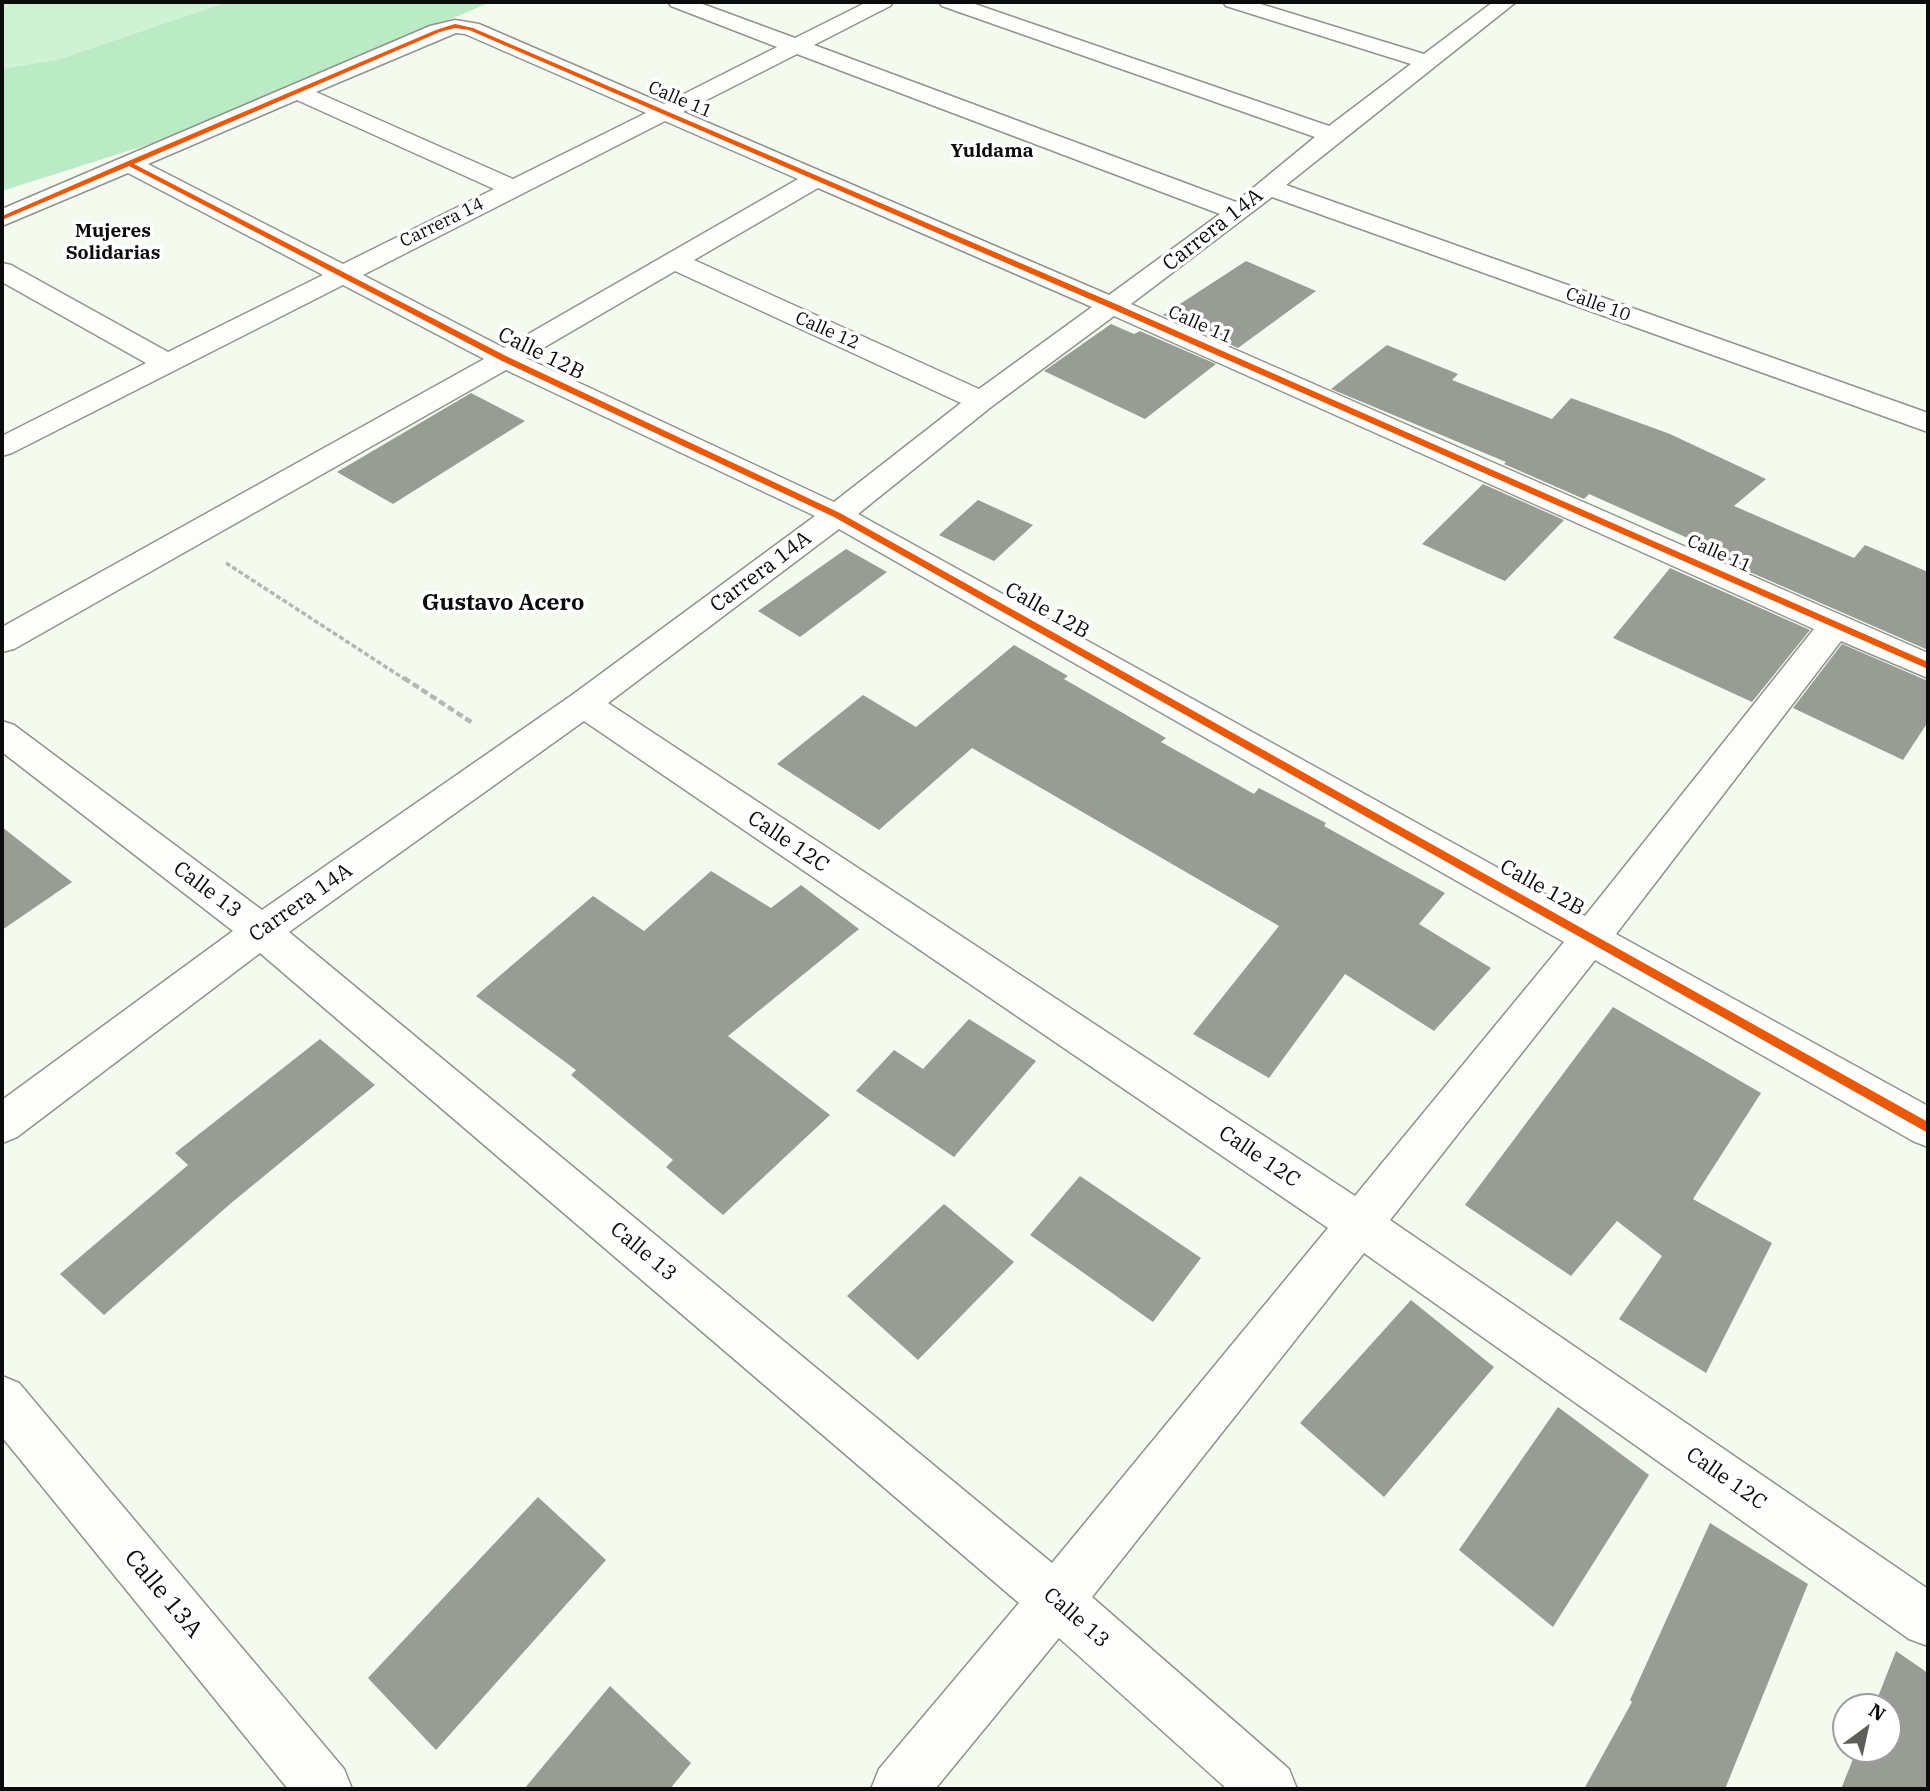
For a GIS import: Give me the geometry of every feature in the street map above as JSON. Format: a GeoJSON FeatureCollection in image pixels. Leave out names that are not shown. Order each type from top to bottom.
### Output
{"type":"FeatureCollection","features":[{"type":"Feature","properties":{"kind":"street"},"geometry":{"type":"LineString","coordinates":[[678,2],[1239,212]]}},
{"type":"Feature","properties":{"kind":"street","name":"Carrera 14"},"geometry":{"type":"LineString","coordinates":[[2,447],[883,2]]}},
{"type":"Feature","properties":{"kind":"street"},"geometry":{"type":"LineString","coordinates":[[949,2],[1332,135]]}},
{"type":"Feature","properties":{"kind":"street"},"geometry":{"type":"LineString","coordinates":[[1233,2],[1427,62]]}},
{"type":"Feature","properties":{"kind":"street","name":"Carrera 14A"},"geometry":{"type":"LineString","coordinates":[[2,1124],[261,931],[584,704],[837,515],[981,401],[1239,212],[1332,135],[1506,2]]}},
{"type":"Feature","properties":{"kind":"street","name":"Calle 11"},"geometry":{"type":"LineString","coordinates":[[296,91],[455,26],[471,29],[1113,306],[1928,666]]}},
{"type":"Feature","properties":{"kind":"street"},"geometry":{"type":"LineString","coordinates":[[2,218],[296,91],[513,188]]}},
{"type":"Feature","properties":{"kind":"street","name":"Calle 12B"},"geometry":{"type":"LineString","coordinates":[[128,163],[505,359],[837,515],[1928,1128]]}},
{"type":"Feature","properties":{"kind":"street"},"geometry":{"type":"LineString","coordinates":[[2,641],[505,359],[817,178]]}},
{"type":"Feature","properties":{"kind":"street","name":"Calle 10"},"geometry":{"type":"LineString","coordinates":[[1268,187],[1928,423]]}},
{"type":"Feature","properties":{"kind":"street","name":"Calle 12"},"geometry":{"type":"LineString","coordinates":[[674,261],[981,401]]}},
{"type":"Feature","properties":{"kind":"street"},"geometry":{"type":"LineString","coordinates":[[2,271],[166,363]]}},
{"type":"Feature","properties":{"kind":"street"},"geometry":{"type":"LineString","coordinates":[[899,1789],[1056,1600],[1591,937],[1836,624]]}},
{"type":"Feature","properties":{"kind":"street","name":"Calle 12C"},"geometry":{"type":"LineString","coordinates":[[584,704],[1359,1224],[1928,1620]]}},
{"type":"Feature","properties":{"kind":"street","name":"Calle 13"},"geometry":{"type":"LineString","coordinates":[[2,734],[261,931],[1056,1600],[1269,1789]]}},
{"type":"Feature","properties":{"kind":"street","name":"Calle 13A"},"geometry":{"type":"LineString","coordinates":[[2,1400],[324,1789]]}},
{"type":"Feature","properties":{"kind":"path"},"geometry":{"type":"LineString","coordinates":[[187,538],[516,751]]}},
{"type":"Feature","properties":{"kind":"green space"},"geometry":{"type":"Polygon","coordinates":[[[2,2],[227,2],[60,59],[2,69],[2,2]]]}},
{"type":"Feature","properties":{"kind":"green space"},"geometry":{"type":"Polygon","coordinates":[[[227,2],[491,2],[169,138],[2,191],[2,69],[60,59],[227,2]]]}},
{"type":"Feature","properties":{"kind":"building"},"geometry":{"type":"Polygon","coordinates":[[[1246,261],[1316,291],[1238,348],[1163,315],[1246,261]]]}},
{"type":"Feature","properties":{"kind":"building"},"geometry":{"type":"Polygon","coordinates":[[[1111,324],[1134,334],[1140,331],[1216,364],[1145,419],[1044,371],[1111,324]]]}},
{"type":"Feature","properties":{"kind":"building"},"geometry":{"type":"Polygon","coordinates":[[[1387,345],[1458,374],[1452,380],[1552,419],[1571,398],[1670,434],[1766,479],[1734,506],[1854,558],[1865,545],[1928,572],[1928,650],[1688,545],[1692,540],[1589,494],[1584,499],[1504,464],[1506,462],[1331,389],[1387,345]]]}},
{"type":"Feature","properties":{"kind":"building"},"geometry":{"type":"Polygon","coordinates":[[[471,393],[525,421],[393,504],[337,472],[471,393]]]}},
{"type":"Feature","properties":{"kind":"building"},"geometry":{"type":"Polygon","coordinates":[[[1483,484],[1564,520],[1505,581],[1422,544],[1483,484]]]}},
{"type":"Feature","properties":{"kind":"building"},"geometry":{"type":"Polygon","coordinates":[[[978,500],[1033,525],[994,561],[939,535],[978,500]]]}},
{"type":"Feature","properties":{"kind":"building"},"geometry":{"type":"Polygon","coordinates":[[[846,549],[887,572],[800,637],[758,611],[846,549]]]}},
{"type":"Feature","properties":{"kind":"building"},"geometry":{"type":"Polygon","coordinates":[[[1670,568],[1810,630],[1752,702],[1613,638],[1670,568]]]}},
{"type":"Feature","properties":{"kind":"building"},"geometry":{"type":"Polygon","coordinates":[[[1842,644],[1928,681],[1928,722],[1903,760],[1793,708],[1842,644]]]}},
{"type":"Feature","properties":{"kind":"building"},"geometry":{"type":"Polygon","coordinates":[[[1014,645],[1068,676],[1064,679],[1166,738],[1161,742],[1254,794],[1259,788],[1326,823],[1324,826],[1445,893],[1419,924],[1491,968],[1434,1031],[1345,974],[1269,1078],[1193,1034],[1279,926],[972,748],[879,830],[777,764],[863,695],[916,727],[1014,645]]]}},
{"type":"Feature","properties":{"kind":"building"},"geometry":{"type":"Polygon","coordinates":[[[2,827],[72,882],[2,930],[2,827]]]}},
{"type":"Feature","properties":{"kind":"building"},"geometry":{"type":"Polygon","coordinates":[[[711,871],[771,908],[801,885],[859,929],[728,1036],[830,1115],[723,1215],[666,1167],[673,1160],[571,1075],[576,1070],[476,996],[593,896],[644,931],[711,871]]]}},
{"type":"Feature","properties":{"kind":"building"},"geometry":{"type":"Polygon","coordinates":[[[1613,1007],[1761,1093],[1693,1199],[1772,1243],[1706,1373],[1619,1319],[1662,1256],[1617,1221],[1571,1276],[1465,1205],[1613,1007]]]}},
{"type":"Feature","properties":{"kind":"building"},"geometry":{"type":"Polygon","coordinates":[[[969,1019],[1036,1061],[954,1157],[856,1091],[894,1050],[923,1069],[969,1019]]]}},
{"type":"Feature","properties":{"kind":"building"},"geometry":{"type":"Polygon","coordinates":[[[320,1039],[375,1085],[230,1204],[104,1315],[60,1274],[188,1165],[175,1153],[320,1039]]]}},
{"type":"Feature","properties":{"kind":"building"},"geometry":{"type":"Polygon","coordinates":[[[1080,1176],[1201,1258],[1153,1322],[1030,1235],[1080,1176]]]}},
{"type":"Feature","properties":{"kind":"building"},"geometry":{"type":"Polygon","coordinates":[[[944,1204],[1014,1262],[918,1360],[847,1296],[944,1204]]]}},
{"type":"Feature","properties":{"kind":"building"},"geometry":{"type":"Polygon","coordinates":[[[1411,1300],[1494,1367],[1384,1497],[1300,1423],[1411,1300]]]}},
{"type":"Feature","properties":{"kind":"building"},"geometry":{"type":"Polygon","coordinates":[[[1558,1407],[1649,1475],[1553,1627],[1459,1550],[1558,1407]]]}},
{"type":"Feature","properties":{"kind":"building"},"geometry":{"type":"Polygon","coordinates":[[[538,1497],[606,1560],[436,1750],[368,1678],[538,1497]]]}},
{"type":"Feature","properties":{"kind":"building"},"geometry":{"type":"Polygon","coordinates":[[[1710,1523],[1808,1584],[1725,1789],[1584,1789],[1632,1702],[1630,1700],[1710,1523]]]}},
{"type":"Feature","properties":{"kind":"building"},"geometry":{"type":"Polygon","coordinates":[[[1896,1651],[1928,1673],[1928,1789],[1841,1789],[1851,1763],[1902,1763],[1902,1693],[1880,1693],[1896,1651]]]}},
{"type":"Feature","properties":{"kind":"building"},"geometry":{"type":"Polygon","coordinates":[[[610,1686],[691,1763],[670,1789],[524,1789],[610,1686]]]}},
{"type":"Feature","properties":{"kind":"cycle path"},"geometry":{"type":"LineString","coordinates":[[2,218],[438,31],[455,26],[471,29],[1113,306],[1928,666]]}},
{"type":"Feature","properties":{"kind":"cycle path"},"geometry":{"type":"LineString","coordinates":[[128,163],[505,359],[837,515],[1928,1128]]}},
{"type":"Feature","properties":{"kind":"district","name":"Yuldama"},"geometry":{"type":"Point","coordinates":[992,152]}},
{"type":"Feature","properties":{"kind":"district","name":"Mujeres Solidarias"},"geometry":{"type":"Point","coordinates":[113,243]}},
{"type":"Feature","properties":{"kind":"district","name":"Gustavo Acero"},"geometry":{"type":"Point","coordinates":[503,603]}}]}
